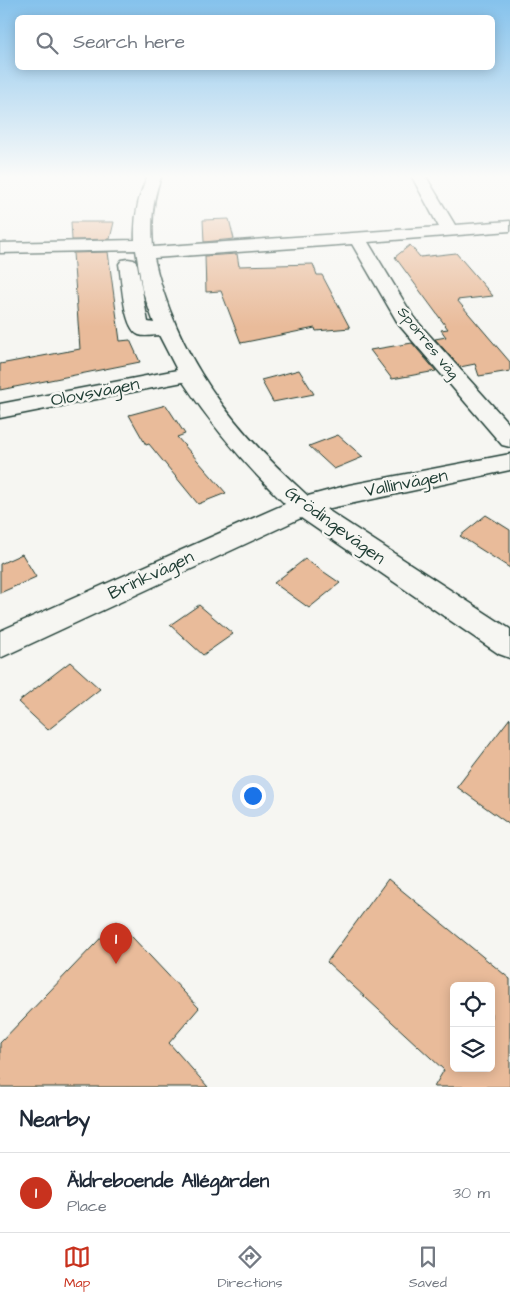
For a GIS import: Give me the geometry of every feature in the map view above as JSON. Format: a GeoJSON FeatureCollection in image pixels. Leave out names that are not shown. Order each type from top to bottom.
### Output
{"type":"FeatureCollection","features":[{"type":"Feature","properties":{"kind":"street","name":"Grödingevägen"},"geometry":{"type":"LineString","coordinates":[[144,226],[138,248],[166,328],[190,374],[228,429],[275,480],[303,506],[510,645]]}},
{"type":"Feature","properties":{"kind":"street"},"geometry":{"type":"LineString","coordinates":[[447,226],[449,230]]}},
{"type":"Feature","properties":{"kind":"street"},"geometry":{"type":"LineString","coordinates":[[0,248],[138,248],[357,238],[510,226]]}},
{"type":"Feature","properties":{"kind":"street","name":"Sporres väg"},"geometry":{"type":"LineString","coordinates":[[357,238],[406,321],[510,440]]}},
{"type":"Feature","properties":{"kind":"street","name":"Olovsvägen"},"geometry":{"type":"LineString","coordinates":[[0,411],[190,374]]}},
{"type":"Feature","properties":{"kind":"street","name":"Vallinvägen"},"geometry":{"type":"LineString","coordinates":[[303,506],[349,494],[510,462]]}},
{"type":"Feature","properties":{"kind":"street","name":"Brinkvägen"},"geometry":{"type":"LineString","coordinates":[[0,645],[303,506]]}},
{"type":"Feature","properties":{"kind":"building"},"geometry":{"type":"Polygon","coordinates":[[[71,226],[113,226],[110,239],[72,240],[71,226]]]}},
{"type":"Feature","properties":{"kind":"building"},"geometry":{"type":"Polygon","coordinates":[[[203,226],[231,226],[234,239],[204,242],[203,226]]]}},
{"type":"Feature","properties":{"kind":"building"},"geometry":{"type":"Polygon","coordinates":[[[410,245],[420,257],[456,253],[493,296],[457,300],[510,362],[510,371],[479,376],[475,364],[460,367],[435,339],[446,337],[441,330],[448,329],[395,257],[410,245]]]}},
{"type":"Feature","properties":{"kind":"building"},"geometry":{"type":"Polygon","coordinates":[[[108,252],[120,341],[130,340],[140,362],[0,390],[0,364],[80,349],[73,253],[108,252]]]}},
{"type":"Feature","properties":{"kind":"building"},"geometry":{"type":"Polygon","coordinates":[[[237,254],[239,266],[313,264],[317,275],[322,275],[350,328],[316,331],[315,328],[241,343],[221,291],[206,292],[205,256],[237,254]]]}},
{"type":"Feature","properties":{"kind":"building"},"geometry":{"type":"Polygon","coordinates":[[[412,343],[436,371],[392,379],[370,350],[412,343]]]}},
{"type":"Feature","properties":{"kind":"building"},"geometry":{"type":"Polygon","coordinates":[[[299,370],[314,394],[273,402],[261,380],[299,370]]]}},
{"type":"Feature","properties":{"kind":"building"},"geometry":{"type":"Polygon","coordinates":[[[166,405],[185,434],[177,437],[226,493],[198,504],[149,444],[146,445],[129,415],[166,405]]]}},
{"type":"Feature","properties":{"kind":"building"},"geometry":{"type":"Polygon","coordinates":[[[338,435],[363,457],[334,469],[309,446],[338,435]]]}},
{"type":"Feature","properties":{"kind":"building"},"geometry":{"type":"Polygon","coordinates":[[[486,515],[510,530],[510,568],[460,536],[486,515]]]}},
{"type":"Feature","properties":{"kind":"building"},"geometry":{"type":"Polygon","coordinates":[[[22,554],[36,577],[0,593],[0,564],[22,554]]]}},
{"type":"Feature","properties":{"kind":"building"},"geometry":{"type":"Polygon","coordinates":[[[305,559],[340,583],[309,608],[274,583],[305,559]]]}},
{"type":"Feature","properties":{"kind":"building"},"geometry":{"type":"Polygon","coordinates":[[[199,605],[233,634],[203,655],[170,625],[199,605]]]}},
{"type":"Feature","properties":{"kind":"building"},"geometry":{"type":"Polygon","coordinates":[[[70,662],[100,689],[48,730],[18,702],[70,662]]]}},
{"type":"Feature","properties":{"kind":"building"},"geometry":{"type":"Polygon","coordinates":[[[510,718],[510,825],[457,787],[510,718]]]}},
{"type":"Feature","properties":{"kind":"building"},"geometry":{"type":"Polygon","coordinates":[[[388,879],[510,979],[510,1087],[434,1087],[444,1070],[327,962],[388,879]]]}},
{"type":"Feature","properties":{"kind":"building"},"geometry":{"type":"Polygon","coordinates":[[[117,921],[199,1008],[169,1043],[208,1087],[0,1087],[0,1043],[117,921]]]}},
{"type":"Feature","properties":{"kind":"place","name":"Äldreboende Allégården"},"geometry":{"type":"Point","coordinates":[116,964]}}]}
